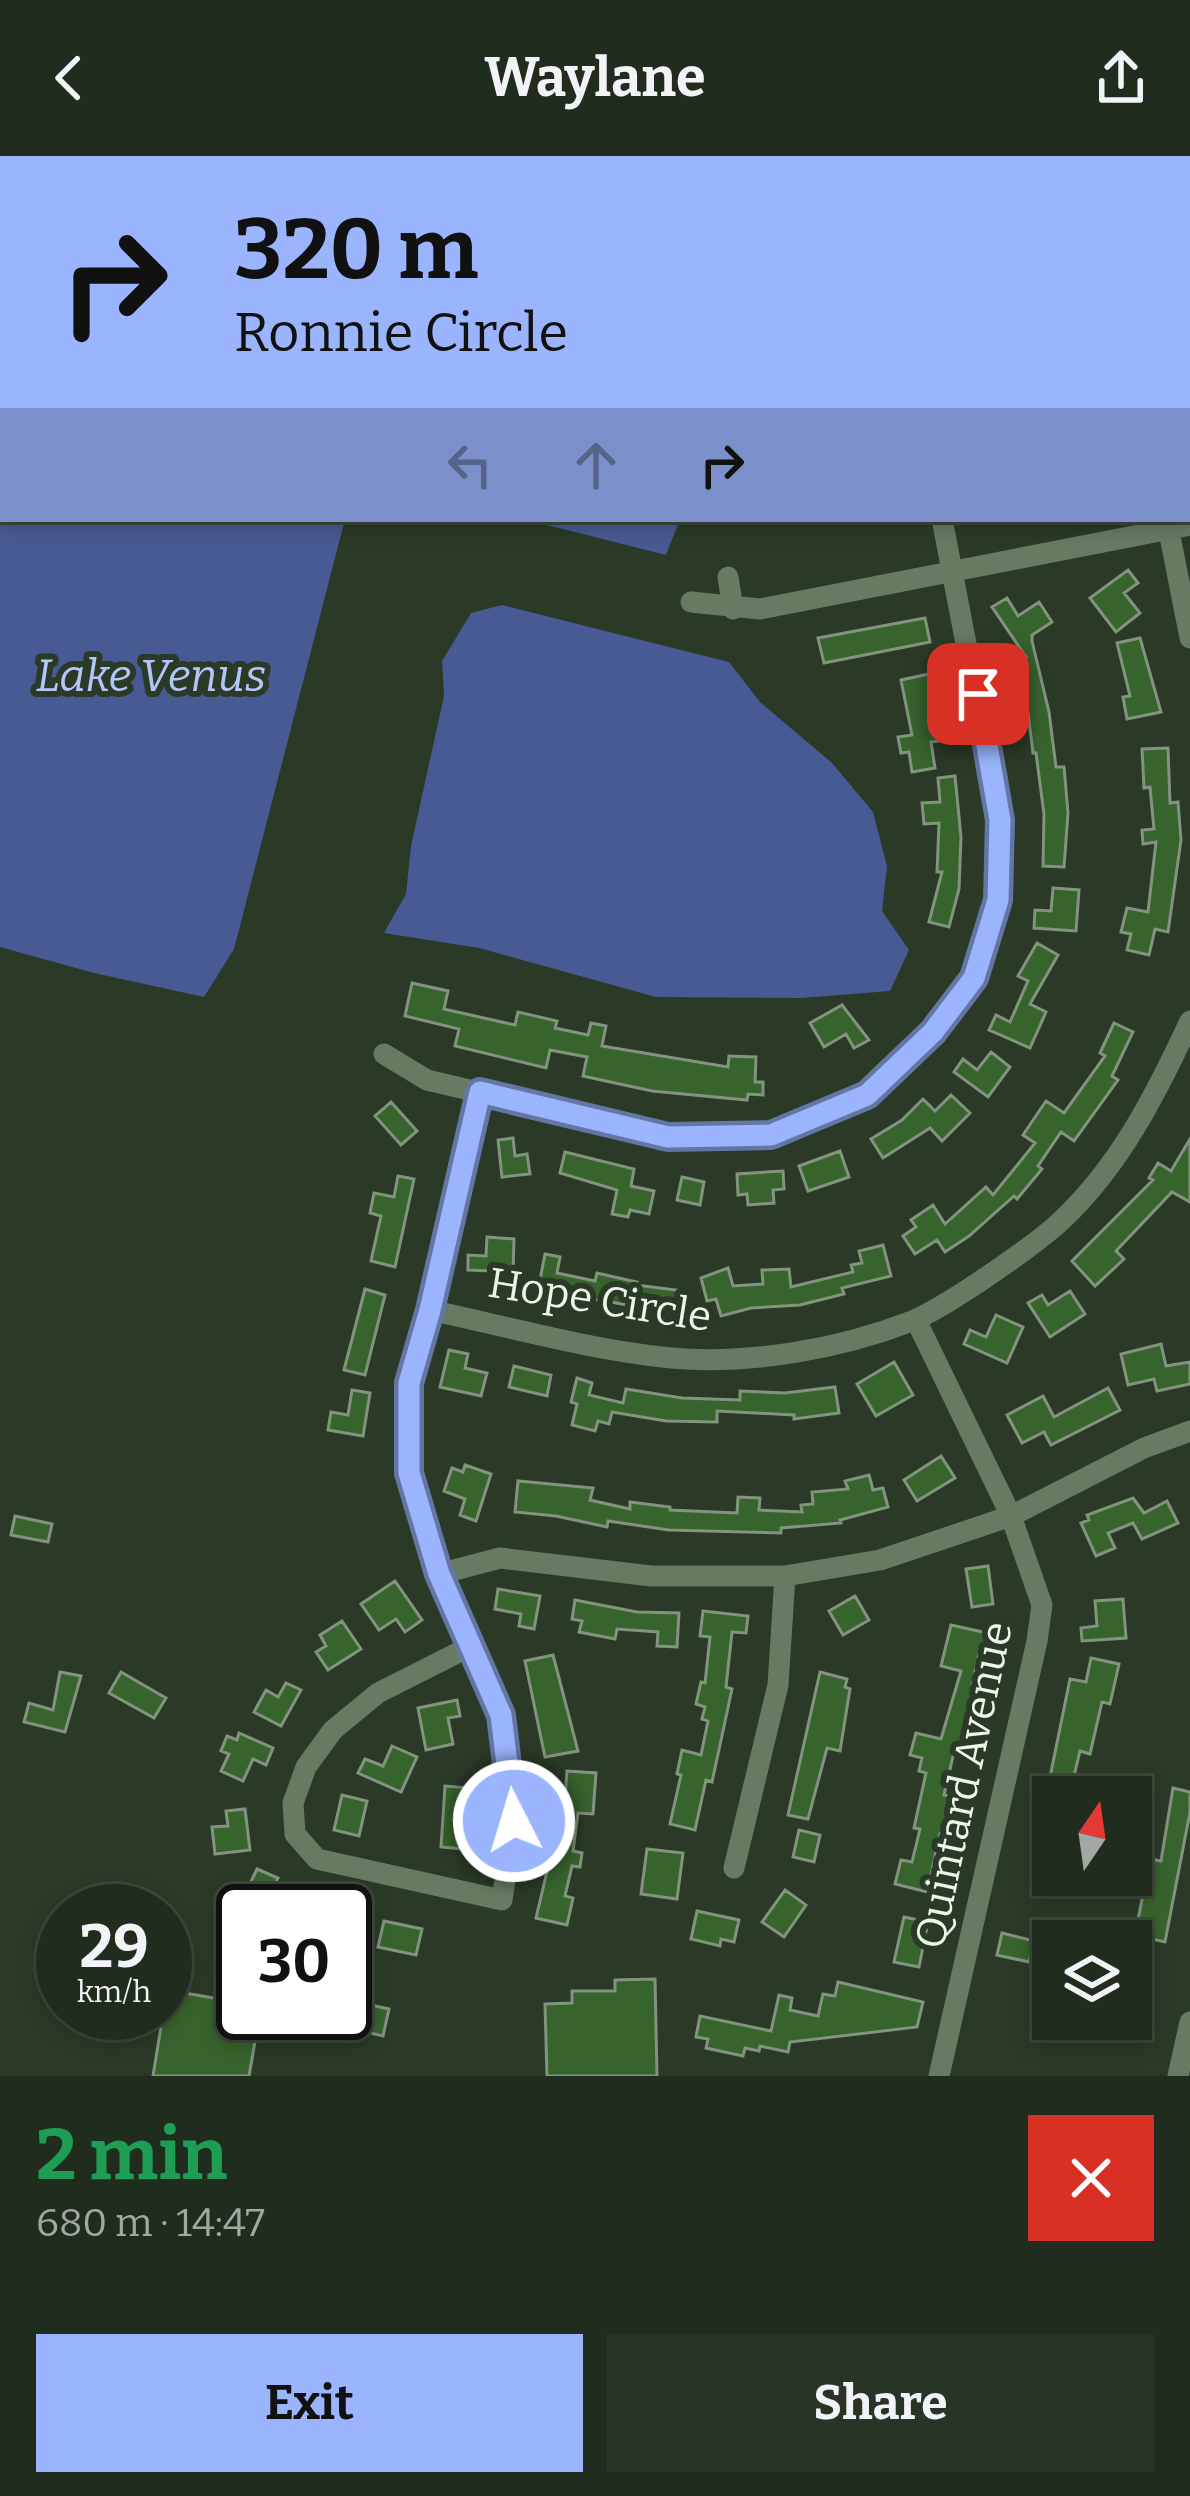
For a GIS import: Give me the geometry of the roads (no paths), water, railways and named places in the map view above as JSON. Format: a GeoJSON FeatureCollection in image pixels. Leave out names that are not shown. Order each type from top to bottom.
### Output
{"type":"FeatureCollection","features":[{"type":"Feature","properties":{"kind":"street"},"geometry":{"type":"LineString","coordinates":[[384,1054],[427,1080],[668,1137],[771,1135],[867,1095],[933,1032],[974,978],[998,900],[1000,820],[943,522]]}},
{"type":"Feature","properties":{"kind":"street"},"geometry":{"type":"LineString","coordinates":[[692,602],[760,609],[1175,525],[1190,638]]}},
{"type":"Feature","properties":{"kind":"street"},"geometry":{"type":"LineString","coordinates":[[728,577],[733,609]]}},
{"type":"Feature","properties":{"kind":"street","name":"Hope Circle"},"geometry":{"type":"LineString","coordinates":[[430,1310],[598,1347],[674,1358],[759,1357],[843,1342],[916,1319],[1062,1220],[1113,1162],[1159,1089],[1190,1021]]}},
{"type":"Feature","properties":{"kind":"street"},"geometry":{"type":"LineString","coordinates":[[470,1647],[378,1694],[333,1730],[306,1767],[293,1803],[295,1834],[317,1859],[502,1900],[514,1821],[501,1715],[439,1574],[409,1473],[409,1383],[480,1092]]}},
{"type":"Feature","properties":{"kind":"street","name":"Quintard Avenue"},"geometry":{"type":"LineString","coordinates":[[916,1319],[1011,1516],[1042,1605],[940,2076]]}},
{"type":"Feature","properties":{"kind":"street"},"geometry":{"type":"LineString","coordinates":[[439,1574],[500,1558],[651,1576],[784,1576],[880,1560],[1011,1516],[1144,1448],[1190,1430]]}},
{"type":"Feature","properties":{"kind":"street"},"geometry":{"type":"LineString","coordinates":[[734,1868],[778,1685],[784,1576]]}},
{"type":"Feature","properties":{"kind":"street"},"geometry":{"type":"LineString","coordinates":[[1178,2076],[1190,2022]]}},
{"type":"Feature","properties":{"kind":"water","name":"Lake Venus"},"geometry":{"type":"Polygon","coordinates":[[[0,522],[344,522],[234,949],[204,997],[0,947],[0,522]]]}},
{"type":"Feature","properties":{"kind":"water"},"geometry":{"type":"Polygon","coordinates":[[[535,522],[679,522],[666,555],[535,522]]]}},
{"type":"Feature","properties":{"kind":"water"},"geometry":{"type":"Polygon","coordinates":[[[502,605],[729,662],[760,702],[832,763],[873,812],[887,866],[882,911],[909,950],[890,991],[801,998],[656,997],[479,948],[384,933],[406,894],[411,846],[444,696],[442,661],[471,613],[502,605]]]}}]}
